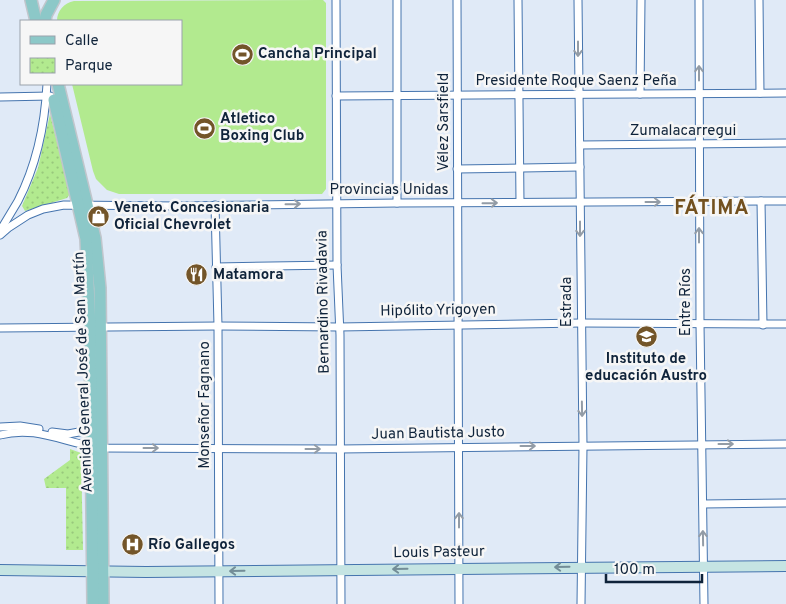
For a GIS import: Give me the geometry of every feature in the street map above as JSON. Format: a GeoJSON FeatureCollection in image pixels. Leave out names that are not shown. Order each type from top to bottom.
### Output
{"type":"FeatureCollection","features":[{"type":"Feature","properties":{"kind":"main road"},"geometry":{"type":"LineString","coordinates":[[31,0],[36,20]]}},
{"type":"Feature","properties":{"kind":"main road"},"geometry":{"type":"LineString","coordinates":[[45,20],[46,14],[54,0]]}},
{"type":"Feature","properties":{"kind":"main road","name":"Avenida General José de San Martín"},"geometry":{"type":"LineString","coordinates":[[49,85],[50,96],[82,205],[95,238],[97,253],[96,447],[98,572],[103,604]]}},
{"type":"Feature","properties":{"kind":"main road","name":"Avenida General José de San Martín"},"geometry":{"type":"LineString","coordinates":[[58,85],[82,205]]}},
{"type":"Feature","properties":{"kind":"main road","name":"Avenida General José de San Martín"},"geometry":{"type":"LineString","coordinates":[[96,327],[90,430],[96,447]]}},
{"type":"Feature","properties":{"kind":"main road","name":"Avenida General José de San Martín"},"geometry":{"type":"LineString","coordinates":[[93,604],[98,572]]}},
{"type":"Feature","properties":{"kind":"street","name":"Bernardino Rivadavia"},"geometry":{"type":"LineString","coordinates":[[336,0],[340,604]]}},
{"type":"Feature","properties":{"kind":"street"},"geometry":{"type":"LineString","coordinates":[[397,0],[397,203]]}},
{"type":"Feature","properties":{"kind":"street","name":"Vélez Sarsfield"},"geometry":{"type":"LineString","coordinates":[[457,0],[459,604]]}},
{"type":"Feature","properties":{"kind":"street"},"geometry":{"type":"LineString","coordinates":[[518,0],[520,202]]}},
{"type":"Feature","properties":{"kind":"street","name":"Estrada"},"geometry":{"type":"LineString","coordinates":[[578,0],[583,446],[581,604]]}},
{"type":"Feature","properties":{"kind":"street"},"geometry":{"type":"LineString","coordinates":[[640,94],[641,0]]}},
{"type":"Feature","properties":{"kind":"street","name":"Entre Ríos"},"geometry":{"type":"LineString","coordinates":[[699,0],[700,324],[704,604]]}},
{"type":"Feature","properties":{"kind":"street"},"geometry":{"type":"LineString","coordinates":[[759,0],[760,93]]}},
{"type":"Feature","properties":{"kind":"street","name":"Presidente Roque Saenz Peña"},"geometry":{"type":"LineString","coordinates":[[336,96],[786,93]]}},
{"type":"Feature","properties":{"kind":"street"},"geometry":{"type":"LineString","coordinates":[[0,97],[50,96],[31,167],[18,200],[0,231]]}},
{"type":"Feature","properties":{"kind":"street","name":"Zumalacarregui"},"geometry":{"type":"LineString","coordinates":[[580,145],[786,143]]}},
{"type":"Feature","properties":{"kind":"street"},"geometry":{"type":"LineString","coordinates":[[457,168],[580,167]]}},
{"type":"Feature","properties":{"kind":"street"},"geometry":{"type":"LineString","coordinates":[[18,200],[19,210],[28,215]]}},
{"type":"Feature","properties":{"kind":"street"},"geometry":{"type":"LineString","coordinates":[[762,201],[763,324]]}},
{"type":"Feature","properties":{"kind":"street","name":"Provincias Unidas"},"geometry":{"type":"LineString","coordinates":[[0,235],[28,215],[53,207],[82,205],[179,206],[786,201]]}},
{"type":"Feature","properties":{"kind":"street","name":"Monseñor Fagnano"},"geometry":{"type":"LineString","coordinates":[[215,205],[218,326],[219,604]]}},
{"type":"Feature","properties":{"kind":"street"},"geometry":{"type":"LineString","coordinates":[[216,267],[337,265]]}},
{"type":"Feature","properties":{"kind":"street","name":"Hipólito Yrigoyen"},"geometry":{"type":"LineString","coordinates":[[0,328],[339,327],[581,323],[786,324]]}},
{"type":"Feature","properties":{"kind":"street"},"geometry":{"type":"LineString","coordinates":[[0,428],[11,429],[29,426],[59,433],[90,430]]}},
{"type":"Feature","properties":{"kind":"street"},"geometry":{"type":"LineString","coordinates":[[0,435],[11,429]]}},
{"type":"Feature","properties":{"kind":"street","name":"Juan Bautista Justo"},"geometry":{"type":"LineString","coordinates":[[11,429],[41,433],[96,447],[340,449],[786,444]]}},
{"type":"Feature","properties":{"kind":"street"},"geometry":{"type":"LineString","coordinates":[[703,504],[786,504]]}},
{"type":"Feature","properties":{"kind":"street","name":"Louis Pasteur"},"geometry":{"type":"LineString","coordinates":[[0,570],[98,572],[581,566],[786,566]]}},
{"type":"Feature","properties":{"kind":"green space","name":"Atletico Boxing Club"},"geometry":{"type":"Polygon","coordinates":[[[323,0],[326,3],[326,189],[322,194],[119,194],[107,190],[96,179],[93,171],[72,85],[182,85],[182,20],[57,20],[58,14],[64,6],[74,1],[323,0]]]}},
{"type":"Feature","properties":{"kind":"green space"},"geometry":{"type":"Polygon","coordinates":[[[50,114],[70,194],[67,198],[25,211],[22,206],[38,168],[50,114]]]}},
{"type":"Feature","properties":{"kind":"green space"},"geometry":{"type":"Polygon","coordinates":[[[70,449],[81,453],[83,550],[66,550],[66,488],[46,488],[44,479],[70,460],[70,449]]]}},
{"type":"Feature","properties":{"kind":"place","name":"Cancha Principal"},"geometry":{"type":"Point","coordinates":[242,54]}},
{"type":"Feature","properties":{"kind":"place","name":"Atletico Boxing Club"},"geometry":{"type":"Point","coordinates":[204,128]}},
{"type":"Feature","properties":{"kind":"place","name":"Veneto. Concesionaria Oficial Chevrolet"},"geometry":{"type":"Point","coordinates":[98,217]}},
{"type":"Feature","properties":{"kind":"place","name":"Matamora"},"geometry":{"type":"Point","coordinates":[197,275]}},
{"type":"Feature","properties":{"kind":"place","name":"Instituto de educación Austro"},"geometry":{"type":"Point","coordinates":[646,336]}},
{"type":"Feature","properties":{"kind":"place","name":"Río Gallegos"},"geometry":{"type":"Point","coordinates":[132,545]}},
{"type":"Feature","properties":{"kind":"district","name":"FÁTIMA"},"geometry":{"type":"Point","coordinates":[712,209]}}]}
